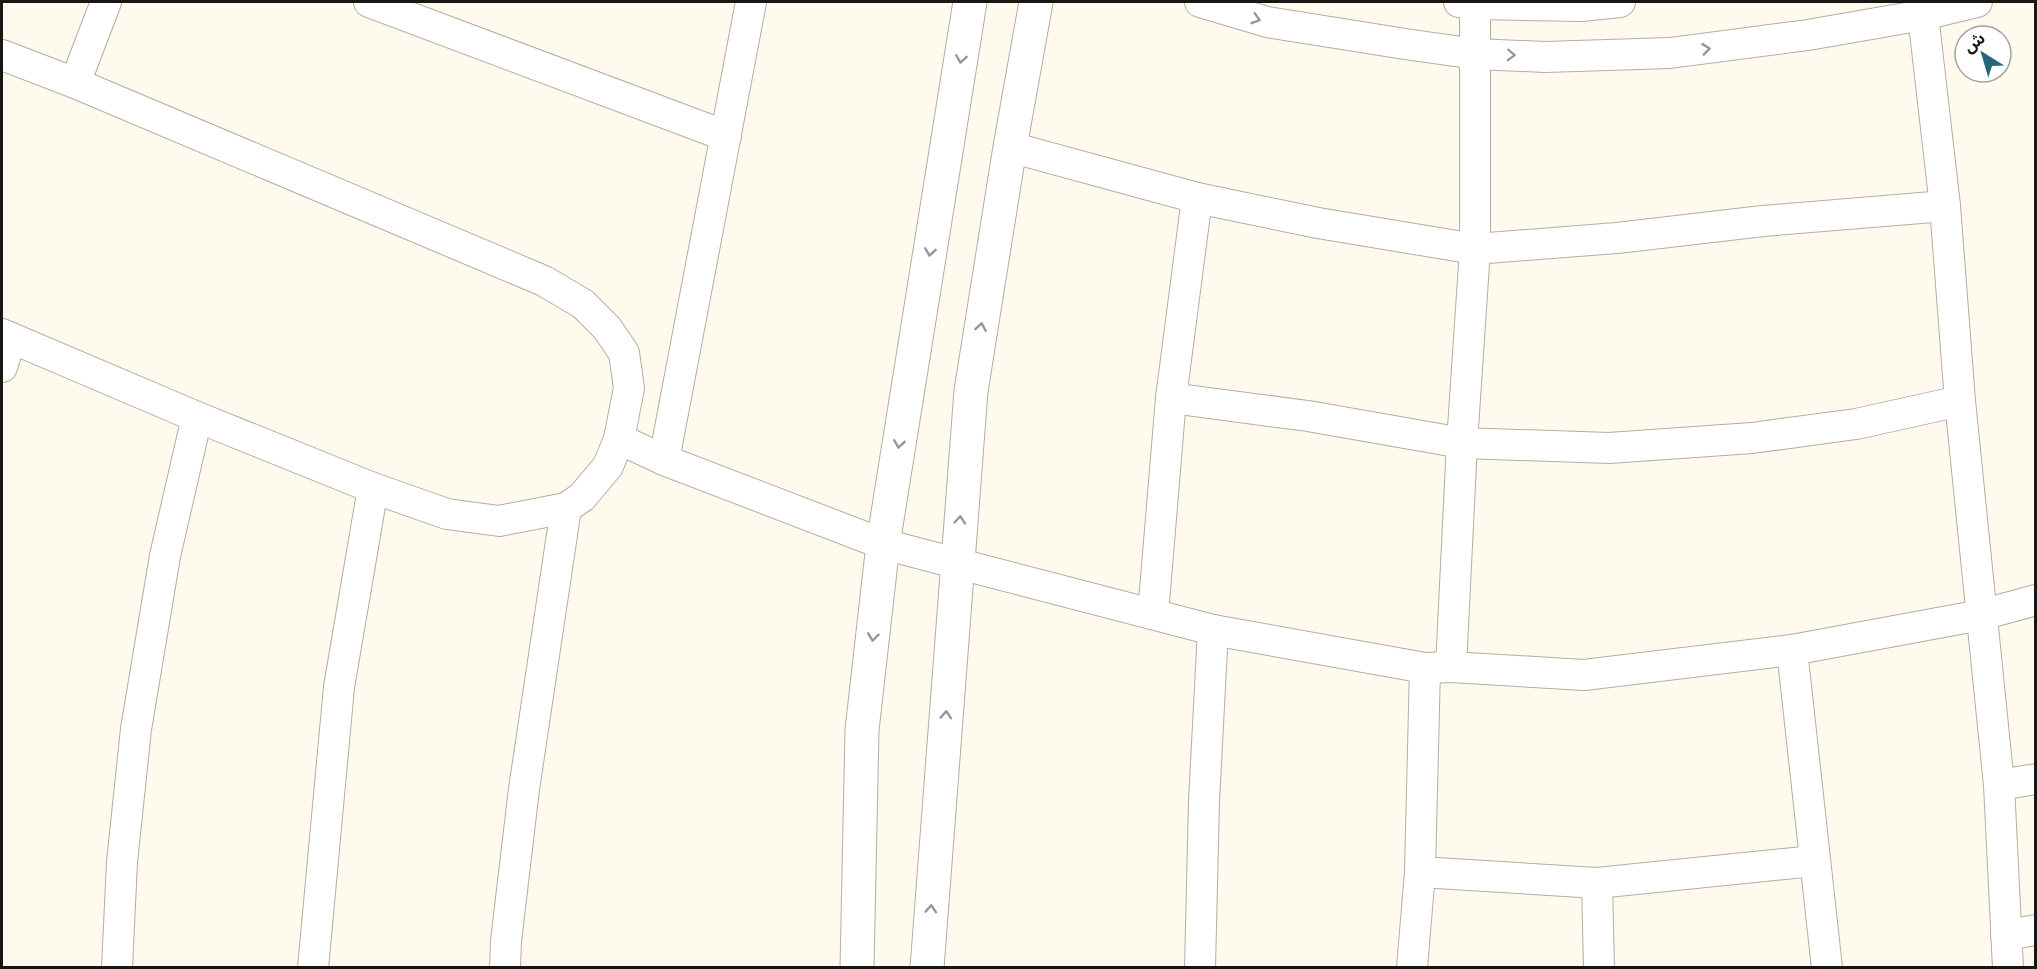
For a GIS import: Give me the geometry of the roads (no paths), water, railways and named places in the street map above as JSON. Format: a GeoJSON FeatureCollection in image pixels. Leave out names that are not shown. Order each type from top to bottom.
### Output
{"type":"FeatureCollection","features":[{"type":"Feature","properties":{"kind":"street"},"geometry":{"type":"LineString","coordinates":[[75,83],[106,2]]}},
{"type":"Feature","properties":{"kind":"street"},"geometry":{"type":"LineString","coordinates":[[369,2],[726,136]]}},
{"type":"Feature","properties":{"kind":"street"},"geometry":{"type":"LineString","coordinates":[[664,460],[752,2]]}},
{"type":"Feature","properties":{"kind":"street"},"geometry":{"type":"LineString","coordinates":[[857,968],[862,730],[884,544],[970,2]]}},
{"type":"Feature","properties":{"kind":"street"},"geometry":{"type":"LineString","coordinates":[[927,968],[971,391],[1036,2]]}},
{"type":"Feature","properties":{"kind":"street"},"geometry":{"type":"LineString","coordinates":[[1200,2],[1267,22],[1476,54],[1545,57],[1670,53],[1808,35],[1922,8],[1977,2]]}},
{"type":"Feature","properties":{"kind":"street"},"geometry":{"type":"LineString","coordinates":[[1412,968],[1438,668],[1462,443],[1475,249],[1476,54],[1470,2],[1581,6],[1620,2]]}},
{"type":"Feature","properties":{"kind":"street"},"geometry":{"type":"LineString","coordinates":[[1922,8],[1945,206],[1960,401],[1999,785],[2008,968]]}},
{"type":"Feature","properties":{"kind":"street"},"geometry":{"type":"LineString","coordinates":[[2,55],[75,83],[544,280],[583,304],[607,328],[624,353],[629,387],[619,439],[608,466],[582,496],[566,508],[499,521],[447,514],[373,488],[196,417],[6,336],[2,367]]}},
{"type":"Feature","properties":{"kind":"street"},"geometry":{"type":"LineString","coordinates":[[1010,147],[1197,198],[1318,223],[1475,249],[1617,238],[1763,221],[1945,206]]}},
{"type":"Feature","properties":{"kind":"street"},"geometry":{"type":"LineString","coordinates":[[1153,614],[1171,398],[1197,198]]}},
{"type":"Feature","properties":{"kind":"street"},"geometry":{"type":"LineString","coordinates":[[1171,398],[1308,416],[1462,443],[1609,448],[1752,438],[1856,424],[1960,401]]}},
{"type":"Feature","properties":{"kind":"street"},"geometry":{"type":"LineString","coordinates":[[117,968],[122,862],[136,729],[165,556],[196,417]]}},
{"type":"Feature","properties":{"kind":"street"},"geometry":{"type":"LineString","coordinates":[[619,439],[664,460],[884,544],[1213,630],[1438,668],[1584,675],[1792,650],[1982,615],[2036,600]]}},
{"type":"Feature","properties":{"kind":"street"},"geometry":{"type":"LineString","coordinates":[[313,968],[339,687],[373,488]]}},
{"type":"Feature","properties":{"kind":"street"},"geometry":{"type":"LineString","coordinates":[[505,968],[524,789],[566,508]]}},
{"type":"Feature","properties":{"kind":"street"},"geometry":{"type":"LineString","coordinates":[[1200,968],[1204,801],[1213,630]]}},
{"type":"Feature","properties":{"kind":"street"},"geometry":{"type":"LineString","coordinates":[[1792,650],[1827,968]]}},
{"type":"Feature","properties":{"kind":"street"},"geometry":{"type":"LineString","coordinates":[[1999,785],[2036,779]]}},
{"type":"Feature","properties":{"kind":"street"},"geometry":{"type":"LineString","coordinates":[[1420,872],[1596,883],[1814,861]]}},
{"type":"Feature","properties":{"kind":"street"},"geometry":{"type":"LineString","coordinates":[[1596,883],[1599,968]]}},
{"type":"Feature","properties":{"kind":"street"},"geometry":{"type":"LineString","coordinates":[[2006,935],[2036,930]]}}]}
